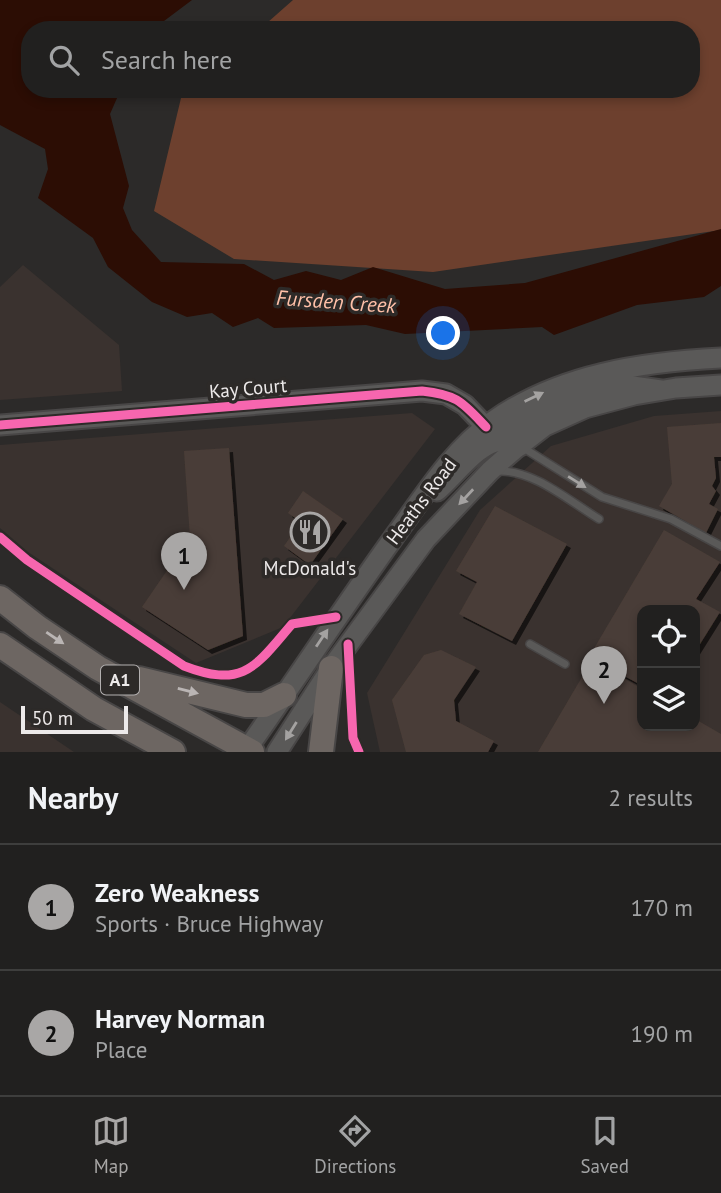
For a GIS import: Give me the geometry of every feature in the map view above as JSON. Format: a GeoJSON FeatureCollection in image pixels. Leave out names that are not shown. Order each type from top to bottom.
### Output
{"type":"FeatureCollection","features":[{"type":"Feature","properties":{"kind":"highway","name":"A1"},"geometry":{"type":"LineString","coordinates":[[0,597],[98,668],[248,751]]}},
{"type":"Feature","properties":{"kind":"highway","name":"A1"},"geometry":{"type":"LineString","coordinates":[[0,645],[94,709],[168,751]]}},
{"type":"Feature","properties":{"kind":"highway"},"geometry":{"type":"LineString","coordinates":[[98,668],[246,705],[264,705],[284,695]]}},
{"type":"Feature","properties":{"kind":"highway"},"geometry":{"type":"LineString","coordinates":[[321,752],[331,668]]}},
{"type":"Feature","properties":{"kind":"main road","name":"Heaths Road"},"geometry":{"type":"LineString","coordinates":[[248,751],[284,695],[450,459],[486,427],[532,397],[574,380],[672,360],[721,358]]}},
{"type":"Feature","properties":{"kind":"main road"},"geometry":{"type":"LineString","coordinates":[[486,427],[501,430],[518,425],[565,400],[611,383],[661,390]]}},
{"type":"Feature","properties":{"kind":"main road","name":"Heaths Road"},"geometry":{"type":"LineString","coordinates":[[277,752],[331,668],[426,539],[490,471],[520,446],[545,426],[585,408],[661,390],[721,385]]}},
{"type":"Feature","properties":{"kind":"main road","name":"Kay Court"},"geometry":{"type":"LineString","coordinates":[[0,425],[422,391],[446,394],[465,405],[486,427]]}},
{"type":"Feature","properties":{"kind":"main road"},"geometry":{"type":"LineString","coordinates":[[412,512],[489,444],[504,441],[520,446]]}},
{"type":"Feature","properties":{"kind":"lane"},"geometry":{"type":"LineString","coordinates":[[520,446],[602,497],[671,519],[721,546]]}},
{"type":"Feature","properties":{"kind":"lane"},"geometry":{"type":"LineString","coordinates":[[490,471],[512,470],[538,482],[599,519]]}},
{"type":"Feature","properties":{"kind":"lane"},"geometry":{"type":"LineString","coordinates":[[530,644],[565,664]]}},
{"type":"Feature","properties":{"kind":"shaded area"},"geometry":{"type":"Polygon","coordinates":[[[293,0],[721,0],[721,230],[433,272],[234,259],[154,211],[181,98],[700,98],[700,21],[269,21],[293,0]]]}},
{"type":"Feature","properties":{"kind":"shaded area"},"geometry":{"type":"Polygon","coordinates":[[[23,265],[119,345],[122,391],[0,400],[0,287],[23,265]]]}},
{"type":"Feature","properties":{"kind":"shaded area"},"geometry":{"type":"Polygon","coordinates":[[[721,411],[721,752],[380,752],[367,693],[480,510],[551,446],[654,416],[721,411]]]}},
{"type":"Feature","properties":{"kind":"shaded area"},"geometry":{"type":"Polygon","coordinates":[[[412,413],[435,429],[283,627],[196,663],[28,552],[0,528],[0,445],[412,413]]]}},
{"type":"Feature","properties":{"kind":"shaded area"},"geometry":{"type":"Polygon","coordinates":[[[0,702],[74,752],[0,752],[0,702]]]}},
{"type":"Feature","properties":{"kind":"water","name":"Fursden Creek"},"geometry":{"type":"Polygon","coordinates":[[[0,0],[192,0],[164,21],[21,21],[21,98],[117,98],[110,114],[129,186],[123,208],[132,230],[161,262],[244,264],[274,280],[306,271],[341,280],[373,267],[445,289],[525,283],[721,229],[721,286],[704,297],[637,305],[554,335],[542,327],[405,334],[366,325],[274,328],[258,318],[233,327],[212,313],[187,317],[152,302],[108,267],[93,238],[38,198],[48,169],[45,149],[0,125],[0,0]]]}},
{"type":"Feature","properties":{"kind":"building"},"geometry":{"type":"Polygon","coordinates":[[[721,423],[721,457],[714,457],[716,478],[712,486],[716,491],[709,504],[718,509],[706,533],[659,506],[672,484],[667,427],[721,423]]]}},
{"type":"Feature","properties":{"kind":"building"},"geometry":{"type":"Polygon","coordinates":[[[229,448],[243,636],[208,650],[142,607],[190,537],[184,451],[229,448]]]}},
{"type":"Feature","properties":{"kind":"building"},"geometry":{"type":"Polygon","coordinates":[[[303,491],[343,519],[310,565],[284,546],[301,522],[288,513],[303,491]]]}},
{"type":"Feature","properties":{"kind":"building"},"geometry":{"type":"Polygon","coordinates":[[[495,506],[567,544],[512,641],[459,614],[477,582],[456,571],[495,506]]]}},
{"type":"Feature","properties":{"kind":"building"},"geometry":{"type":"Polygon","coordinates":[[[664,530],[720,562],[696,599],[720,612],[700,644],[700,605],[637,605],[637,683],[589,657],[664,530]]]}},
{"type":"Feature","properties":{"kind":"building"},"geometry":{"type":"Polygon","coordinates":[[[441,650],[476,667],[454,700],[456,721],[494,741],[488,752],[406,752],[392,700],[424,655],[441,650]]]}},
{"type":"Feature","properties":{"kind":"building"},"geometry":{"type":"Polygon","coordinates":[[[592,660],[637,686],[637,731],[700,731],[700,722],[721,734],[721,752],[538,752],[592,660]]]}},
{"type":"Feature","properties":{"kind":"cycle path"},"geometry":{"type":"LineString","coordinates":[[0,425],[422,391],[458,401],[486,427]]}},
{"type":"Feature","properties":{"kind":"cycle path"},"geometry":{"type":"LineString","coordinates":[[0,537],[27,560],[184,666],[204,673],[235,674],[247,669],[258,662],[292,624],[336,617]]}},
{"type":"Feature","properties":{"kind":"cycle path"},"geometry":{"type":"LineString","coordinates":[[348,644],[353,738],[359,752]]}},
{"type":"Feature","properties":{"kind":"place","name":"McDonald's"},"geometry":{"type":"Point","coordinates":[310,532]}},
{"type":"Feature","properties":{"kind":"place","name":"Zero Weakness"},"geometry":{"type":"Point","coordinates":[184,590]}},
{"type":"Feature","properties":{"kind":"place","name":"Harvey Norman"},"geometry":{"type":"Point","coordinates":[604,704]}}]}
